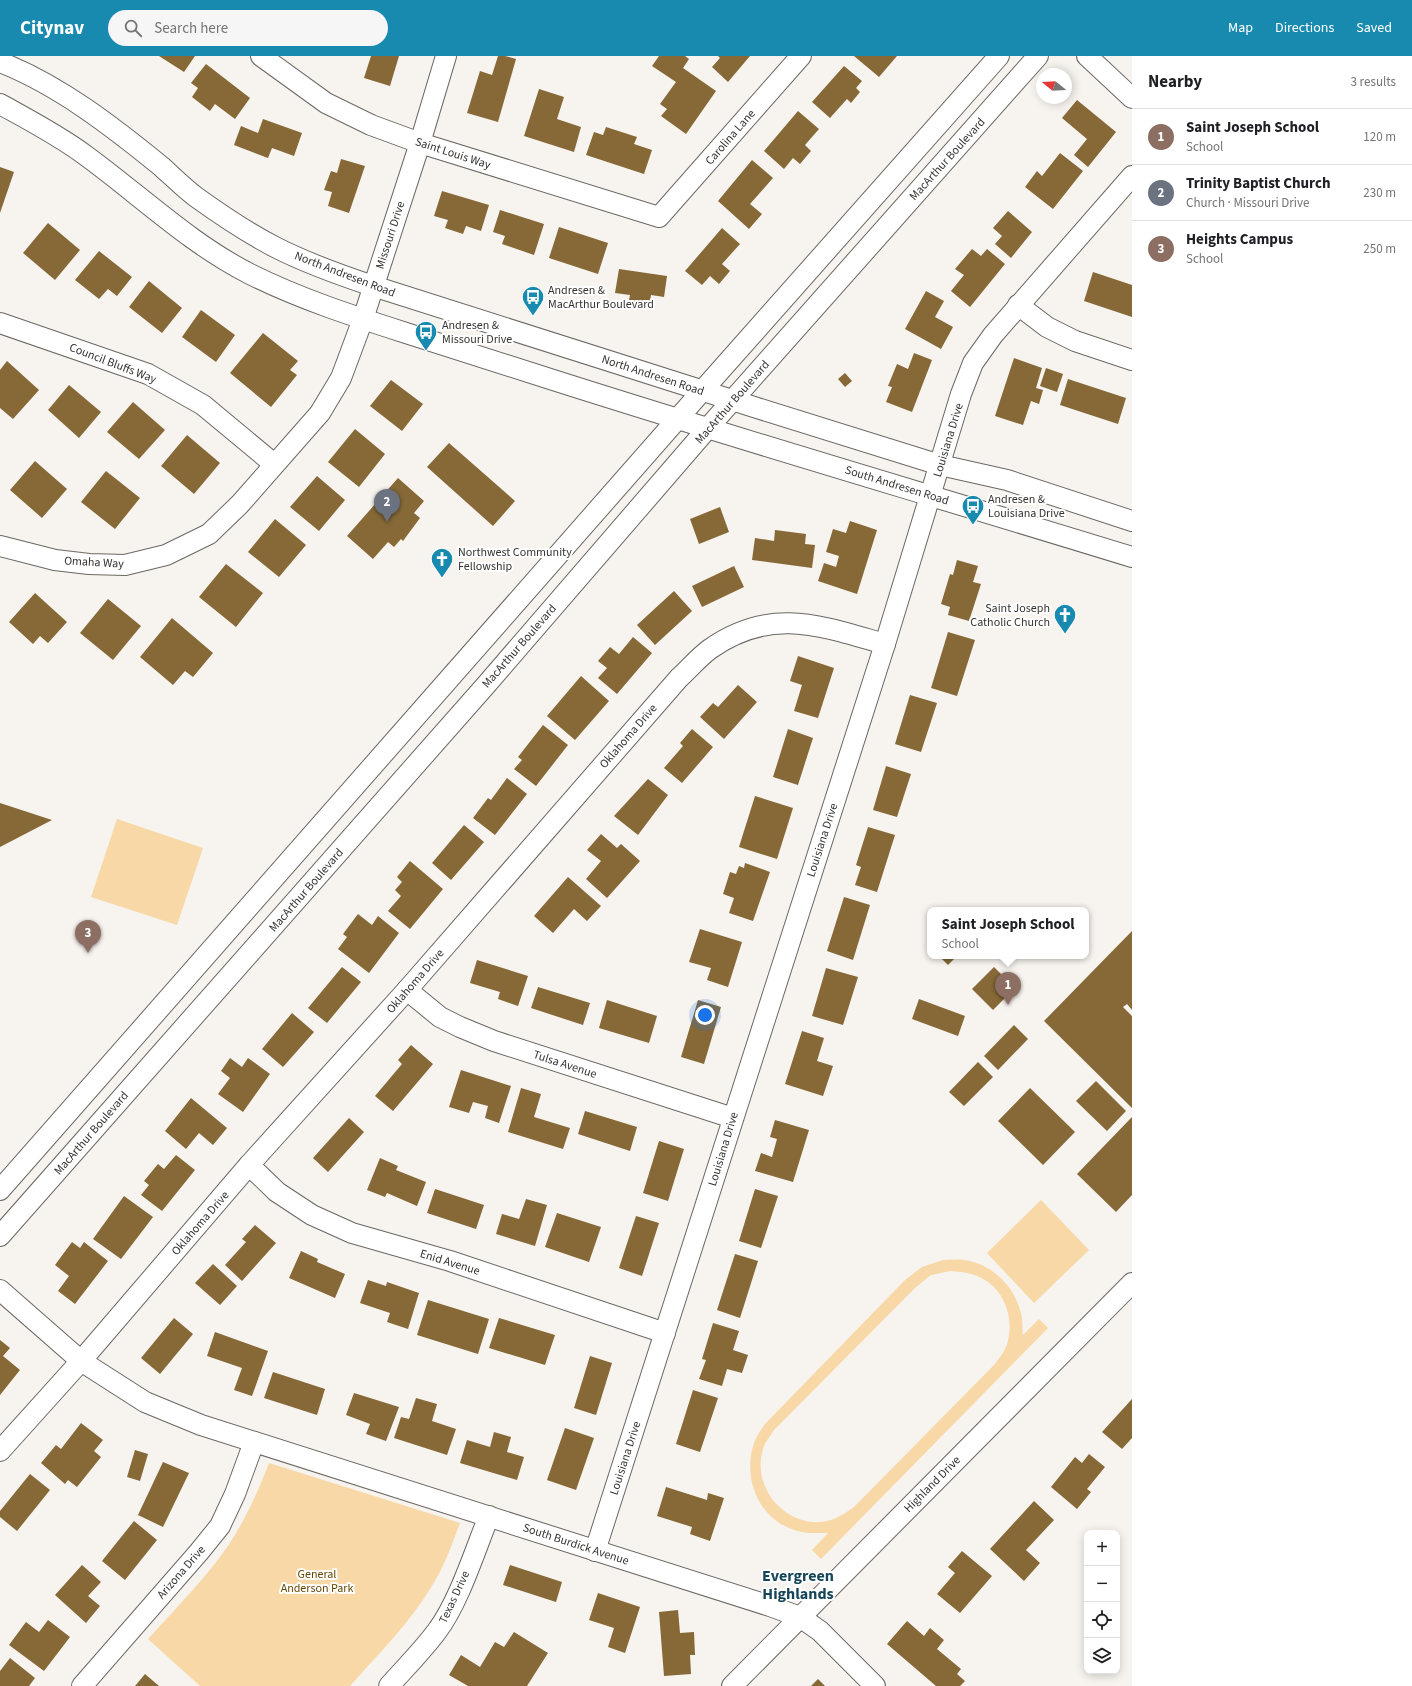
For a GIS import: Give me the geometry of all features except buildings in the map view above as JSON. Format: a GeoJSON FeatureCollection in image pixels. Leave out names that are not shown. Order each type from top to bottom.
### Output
{"type":"FeatureCollection","features":[{"type":"Feature","properties":{"kind":"street","name":"Saint Louis Way"},"geometry":{"type":"LineString","coordinates":[[262,56],[326,103],[371,125],[420,143],[659,217]]}},
{"type":"Feature","properties":{"kind":"street","name":"Missouri Drive"},"geometry":{"type":"LineString","coordinates":[[274,464],[320,413],[341,378],[363,319],[420,143],[446,56]]}},
{"type":"Feature","properties":{"kind":"street","name":"Carolina Lane"},"geometry":{"type":"LineString","coordinates":[[659,217],[801,56]]}},
{"type":"Feature","properties":{"kind":"street"},"geometry":{"type":"LineString","coordinates":[[0,1190],[702,391],[1000,56]]}},
{"type":"Feature","properties":{"kind":"street","name":"MacArthur Boulevard"},"geometry":{"type":"LineString","coordinates":[[0,1236],[486,685],[707,429],[1038,56]]}},
{"type":"Feature","properties":{"kind":"street"},"geometry":{"type":"LineString","coordinates":[[1087,56],[1132,98]]}},
{"type":"Feature","properties":{"kind":"street","name":"North Andresen Road"},"geometry":{"type":"LineString","coordinates":[[0,62],[76,102],[161,167],[195,196],[225,217],[275,247],[329,270],[373,286],[732,401]]}},
{"type":"Feature","properties":{"kind":"street"},"geometry":{"type":"LineString","coordinates":[[0,104],[44,128],[83,153],[134,192],[168,221],[197,242],[248,272],[303,298],[363,319],[707,429]]}},
{"type":"Feature","properties":{"kind":"street","name":"Louisiana Drive"},"geometry":{"type":"LineString","coordinates":[[595,1551],[885,644],[961,394],[973,363],[993,335],[1018,305],[1132,176]]}},
{"type":"Feature","properties":{"kind":"street"},"geometry":{"type":"LineString","coordinates":[[1018,305],[1047,327],[1074,341],[1132,360]]}},
{"type":"Feature","properties":{"kind":"street","name":"Council Bluffs Way"},"geometry":{"type":"LineString","coordinates":[[0,322],[148,374],[203,405],[274,464]]}},
{"type":"Feature","properties":{"kind":"street"},"geometry":{"type":"LineString","coordinates":[[732,401],[940,465],[1007,480],[1132,521]]}},
{"type":"Feature","properties":{"kind":"street","name":"South Andresen Road"},"geometry":{"type":"LineString","coordinates":[[707,429],[931,495],[1132,557]]}},
{"type":"Feature","properties":{"kind":"street","name":"Omaha Way"},"geometry":{"type":"LineString","coordinates":[[0,546],[55,560],[89,564],[125,565],[166,555],[210,534],[240,504],[274,464]]}},
{"type":"Feature","properties":{"kind":"street","name":"Oklahoma Drive"},"geometry":{"type":"LineString","coordinates":[[0,1451],[81,1361],[249,1165],[407,990],[679,678],[710,649],[742,632],[778,623],[806,624],[885,644]]}},
{"type":"Feature","properties":{"kind":"street","name":"Tulsa Avenue"},"geometry":{"type":"LineString","coordinates":[[407,990],[440,1017],[494,1041],[733,1118]]}},
{"type":"Feature","properties":{"kind":"street","name":"Enid Avenue"},"geometry":{"type":"LineString","coordinates":[[249,1165],[276,1192],[312,1215],[352,1233],[450,1261],[665,1333]]}},
{"type":"Feature","properties":{"kind":"street","name":"Highland Drive"},"geometry":{"type":"LineString","coordinates":[[732,1686],[1132,1283]]}},
{"type":"Feature","properties":{"kind":"street","name":"South Burdick Avenue"},"geometry":{"type":"LineString","coordinates":[[0,1290],[81,1361],[145,1402],[201,1425],[770,1606],[800,1617],[820,1631],[876,1686]]}},
{"type":"Feature","properties":{"kind":"street","name":"Arizona Drive"},"geometry":{"type":"LineString","coordinates":[[82,1686],[220,1526],[236,1494],[254,1442]]}},
{"type":"Feature","properties":{"kind":"street","name":"Texas Drive"},"geometry":{"type":"LineString","coordinates":[[388,1686],[438,1630],[461,1586],[488,1516]]}},
{"type":"Feature","properties":{"kind":"green space"},"geometry":{"type":"Polygon","coordinates":[[[117,819],[203,848],[177,925],[91,897],[117,819]]]}},
{"type":"Feature","properties":{"kind":"green space"},"geometry":{"type":"Polygon","coordinates":[[[1041,1200],[1089,1250],[1034,1303],[987,1253],[1041,1200]]]}},
{"type":"Feature","properties":{"kind":"green space"},"geometry":{"type":"Polygon","coordinates":[[[943,1260],[964,1260],[984,1266],[1001,1278],[1014,1294],[1022,1316],[1023,1335],[1039,1319],[1048,1328],[821,1559],[812,1550],[828,1533],[804,1532],[789,1528],[778,1522],[768,1513],[761,1503],[755,1492],[750,1468],[754,1443],[765,1424],[905,1280],[922,1267],[943,1260]],[[950,1271],[931,1275],[916,1287],[774,1430],[767,1440],[761,1460],[761,1474],[765,1487],[772,1499],[793,1517],[806,1521],[821,1522],[835,1519],[854,1507],[995,1364],[1003,1353],[1010,1330],[1007,1311],[1004,1301],[999,1293],[985,1280],[973,1274],[950,1271]]]}},
{"type":"Feature","properties":{"kind":"green space","name":"General Anderson Park"},"geometry":{"type":"Polygon","coordinates":[[[269,1463],[460,1523],[441,1569],[424,1598],[394,1637],[350,1686],[200,1686],[148,1639],[200,1582],[228,1546],[251,1506],[269,1463]]]}},
{"type":"Feature","properties":{"kind":"place","name":"Andresen & MacArthur Boulevard"},"geometry":{"type":"Point","coordinates":[533,316]}},
{"type":"Feature","properties":{"kind":"place","name":"Andresen & Missouri Drive"},"geometry":{"type":"Point","coordinates":[426,352]}},
{"type":"Feature","properties":{"kind":"place","name":"Trinity Baptist Church"},"geometry":{"type":"Point","coordinates":[387,522]}},
{"type":"Feature","properties":{"kind":"place","name":"Andresen & Louisiana Drive"},"geometry":{"type":"Point","coordinates":[973,526]}},
{"type":"Feature","properties":{"kind":"place","name":"Northwest Community Fellowship"},"geometry":{"type":"Point","coordinates":[442,578]}},
{"type":"Feature","properties":{"kind":"place","name":"Saint Joseph Catholic Church"},"geometry":{"type":"Point","coordinates":[1065,634]}},
{"type":"Feature","properties":{"kind":"place","name":"Heights Campus"},"geometry":{"type":"Point","coordinates":[88,953]}},
{"type":"Feature","properties":{"kind":"place","name":"Saint Joseph School"},"geometry":{"type":"Point","coordinates":[1008,1005]}},
{"type":"Feature","properties":{"kind":"district","name":"Evergreen Highlands"},"geometry":{"type":"Point","coordinates":[798,1584]}}]}
